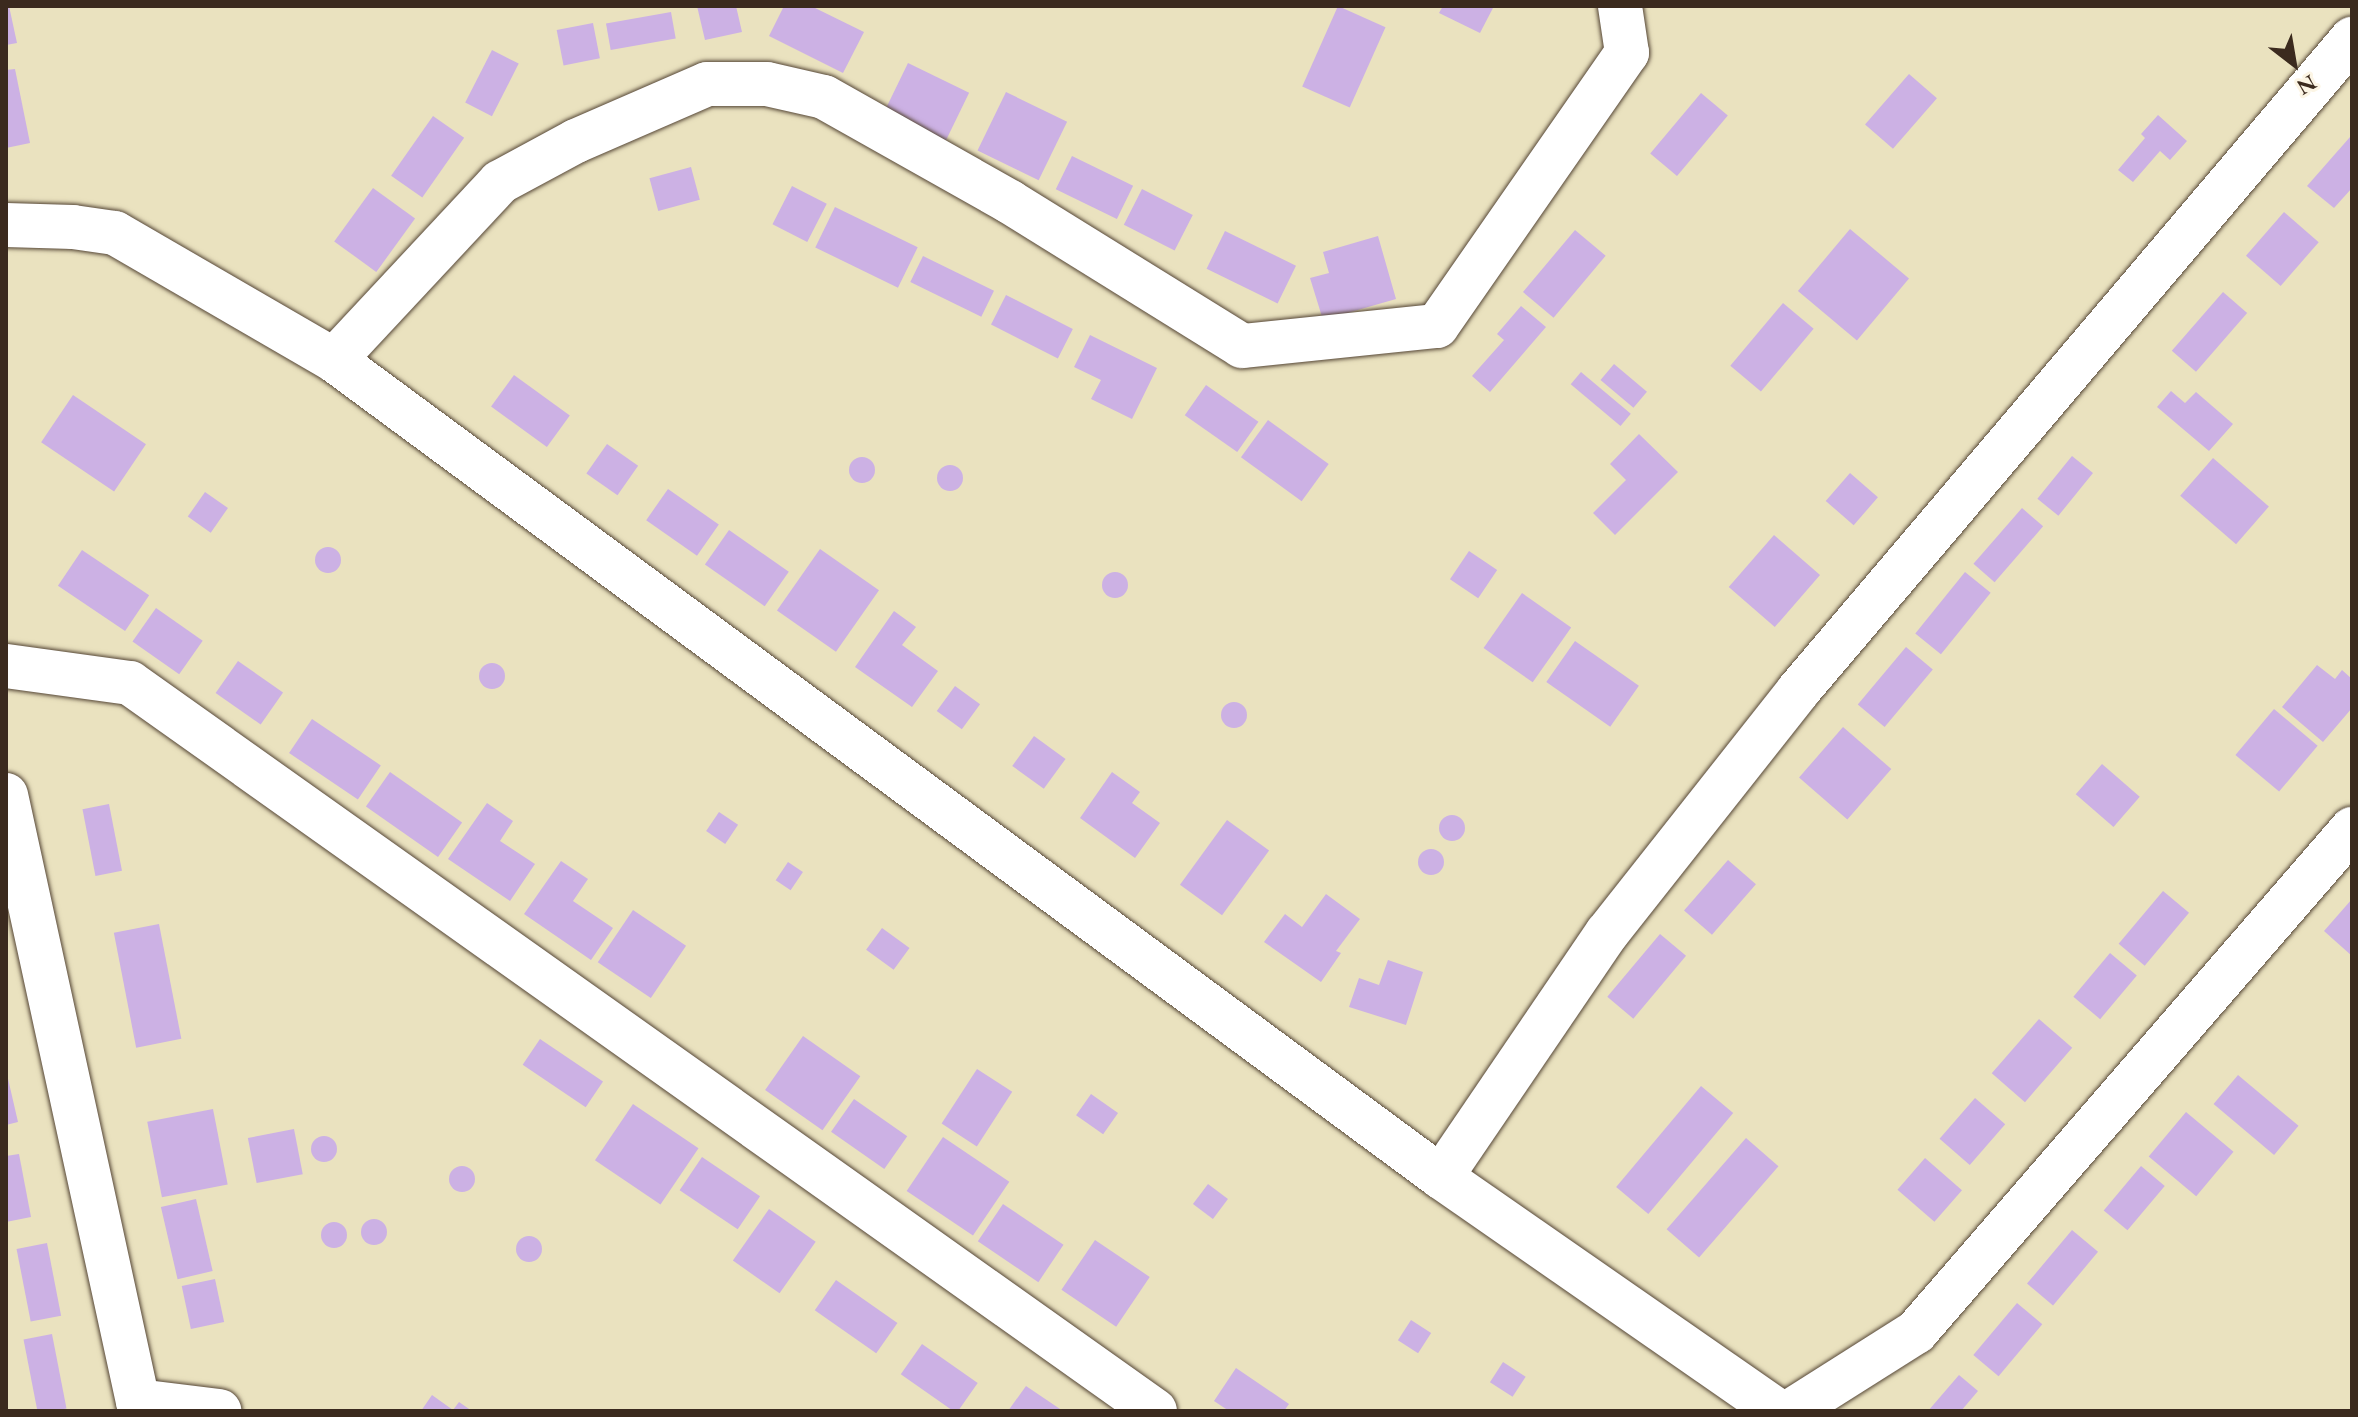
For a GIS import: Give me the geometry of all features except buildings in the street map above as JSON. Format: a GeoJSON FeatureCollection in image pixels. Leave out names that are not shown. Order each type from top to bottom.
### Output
{"type":"FeatureCollection","features":[{"type":"Feature","properties":{"kind":"street"},"geometry":{"type":"LineString","coordinates":[[334,360],[500,182],[576,141],[707,84],[767,84],[824,97],[1010,202],[1242,346],[1437,326],[1627,53],[1620,6]]}},
{"type":"Feature","properties":{"kind":"street"},"geometry":{"type":"LineString","coordinates":[[1441,1177],[1607,933],[1798,691],[2352,39]]}},
{"type":"Feature","properties":{"kind":"street"},"geometry":{"type":"LineString","coordinates":[[6,225],[73,227],[115,233],[334,360],[1441,1177],[1778,1411]]}},
{"type":"Feature","properties":{"kind":"street"},"geometry":{"type":"LineString","coordinates":[[6,666],[130,683],[1155,1411]]}},
{"type":"Feature","properties":{"kind":"street"},"geometry":{"type":"LineString","coordinates":[[6,795],[139,1406],[219,1411]]}},
{"type":"Feature","properties":{"kind":"street"},"geometry":{"type":"LineString","coordinates":[[1791,1411],[1916,1332],[2352,829]]}}]}
